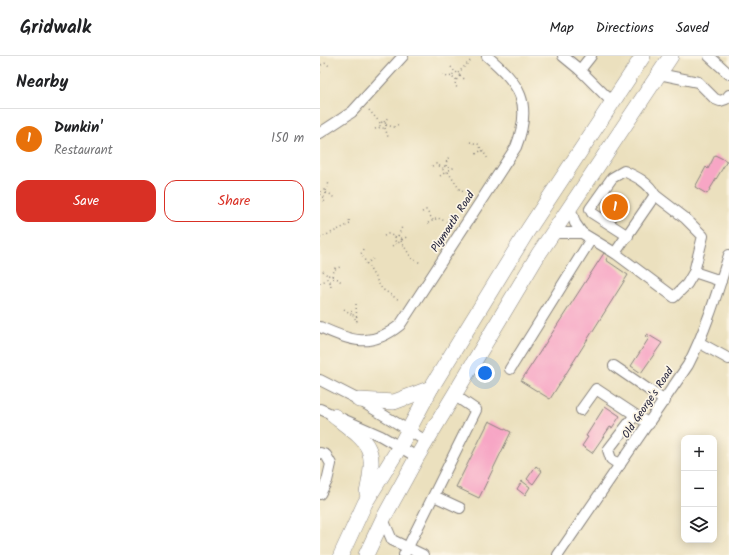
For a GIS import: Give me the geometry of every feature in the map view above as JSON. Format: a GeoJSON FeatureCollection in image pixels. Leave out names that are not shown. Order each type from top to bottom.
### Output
{"type":"FeatureCollection","features":[{"type":"Feature","properties":{"kind":"highway"},"geometry":{"type":"LineString","coordinates":[[341,555],[365,503],[399,448],[431,388],[528,230],[643,56]]}},
{"type":"Feature","properties":{"kind":"highway"},"geometry":{"type":"LineString","coordinates":[[366,555],[383,519],[417,457],[550,236],[671,56]]}},
{"type":"Feature","properties":{"kind":"highway"},"geometry":{"type":"LineString","coordinates":[[359,400],[394,402],[431,388]]}},
{"type":"Feature","properties":{"kind":"highway"},"geometry":{"type":"LineString","coordinates":[[334,416],[362,438],[370,449],[372,469],[365,503]]}},
{"type":"Feature","properties":{"kind":"street"},"geometry":{"type":"LineString","coordinates":[[322,127],[352,112],[403,56]]}},
{"type":"Feature","properties":{"kind":"street","name":"Plymouth Road"},"geometry":{"type":"LineString","coordinates":[[320,327],[348,339],[362,341],[375,340],[388,335],[400,325],[516,146],[524,122],[521,95],[506,72],[487,56]]}},
{"type":"Feature","properties":{"kind":"street"},"geometry":{"type":"LineString","coordinates":[[563,56],[580,70],[612,102]]}},
{"type":"Feature","properties":{"kind":"street"},"geometry":{"type":"LineString","coordinates":[[580,70],[591,56]]}},
{"type":"Feature","properties":{"kind":"street"},"geometry":{"type":"LineString","coordinates":[[709,56],[729,74]]}},
{"type":"Feature","properties":{"kind":"street"},"geometry":{"type":"LineString","coordinates":[[658,74],[698,82],[715,99],[720,101],[726,99],[729,95]]}},
{"type":"Feature","properties":{"kind":"street"},"geometry":{"type":"LineString","coordinates":[[570,207],[575,223],[582,233],[615,252],[674,297],[687,284],[694,272],[703,236],[684,218],[655,195],[650,186],[637,177],[624,172],[612,178],[590,209],[592,213],[628,236]]}},
{"type":"Feature","properties":{"kind":"street"},"geometry":{"type":"LineString","coordinates":[[615,252],[628,236],[655,195]]}},
{"type":"Feature","properties":{"kind":"street"},"geometry":{"type":"LineString","coordinates":[[550,236],[558,233],[582,233]]}},
{"type":"Feature","properties":{"kind":"street"},"geometry":{"type":"LineString","coordinates":[[510,369],[591,239]]}},
{"type":"Feature","properties":{"kind":"street","name":"Old George's Road"},"geometry":{"type":"LineString","coordinates":[[560,554],[688,365],[700,343],[729,254]]}},
{"type":"Feature","properties":{"kind":"street"},"geometry":{"type":"LineString","coordinates":[[694,272],[721,281]]}},
{"type":"Feature","properties":{"kind":"street"},"geometry":{"type":"LineString","coordinates":[[700,343],[729,359]]}},
{"type":"Feature","properties":{"kind":"street"},"geometry":{"type":"LineString","coordinates":[[614,366],[665,401]]}},
{"type":"Feature","properties":{"kind":"street"},"geometry":{"type":"LineString","coordinates":[[320,380],[359,400],[426,442]]}},
{"type":"Feature","properties":{"kind":"street"},"geometry":{"type":"LineString","coordinates":[[581,410],[596,389],[649,424]]}},
{"type":"Feature","properties":{"kind":"street"},"geometry":{"type":"LineString","coordinates":[[406,551],[476,410],[454,395]]}},
{"type":"Feature","properties":{"kind":"street"},"geometry":{"type":"LineString","coordinates":[[320,409],[381,436],[399,448],[417,457]]}},
{"type":"Feature","properties":{"kind":"street"},"geometry":{"type":"LineString","coordinates":[[620,466],[608,455],[608,450],[634,415]]}},
{"type":"Feature","properties":{"kind":"street"},"geometry":{"type":"LineString","coordinates":[[320,453],[326,456],[331,464],[327,481],[320,494]]}},
{"type":"Feature","properties":{"kind":"street"},"geometry":{"type":"LineString","coordinates":[[320,458],[331,464]]}},
{"type":"Feature","properties":{"kind":"street"},"geometry":{"type":"LineString","coordinates":[[434,496],[460,508]]}},
{"type":"Feature","properties":{"kind":"street"},"geometry":{"type":"LineString","coordinates":[[383,519],[392,540],[406,551],[423,555]]}},
{"type":"Feature","properties":{"kind":"path"},"geometry":{"type":"LineString","coordinates":[[458,73],[471,60]]}},
{"type":"Feature","properties":{"kind":"path"},"geometry":{"type":"LineString","coordinates":[[320,68],[320,64],[326,64],[330,67]]}},
{"type":"Feature","properties":{"kind":"path"},"geometry":{"type":"LineString","coordinates":[[451,67],[466,80]]}},
{"type":"Feature","properties":{"kind":"path"},"geometry":{"type":"LineString","coordinates":[[453,76],[455,72]]}},
{"type":"Feature","properties":{"kind":"path"},"geometry":{"type":"LineString","coordinates":[[444,74],[447,77],[453,76]]}},
{"type":"Feature","properties":{"kind":"path"},"geometry":{"type":"LineString","coordinates":[[453,76],[456,79]]}},
{"type":"Feature","properties":{"kind":"path"},"geometry":{"type":"LineString","coordinates":[[458,89],[455,85],[456,79],[460,76]]}},
{"type":"Feature","properties":{"kind":"path"},"geometry":{"type":"LineString","coordinates":[[369,110],[381,124],[381,127]]}},
{"type":"Feature","properties":{"kind":"path"},"geometry":{"type":"LineString","coordinates":[[381,124],[388,116]]}},
{"type":"Feature","properties":{"kind":"path"},"geometry":{"type":"LineString","coordinates":[[384,122],[386,125],[394,127],[399,124]]}},
{"type":"Feature","properties":{"kind":"path"},"geometry":{"type":"LineString","coordinates":[[386,125],[385,128],[388,137]]}},
{"type":"Feature","properties":{"kind":"path"},"geometry":{"type":"LineString","coordinates":[[375,129],[381,127],[385,128]]}},
{"type":"Feature","properties":{"kind":"path"},"geometry":{"type":"LineString","coordinates":[[470,142],[478,144],[488,159]]}},
{"type":"Feature","properties":{"kind":"path"},"geometry":{"type":"LineString","coordinates":[[476,154],[482,150]]}},
{"type":"Feature","properties":{"kind":"path"},"geometry":{"type":"LineString","coordinates":[[447,171],[447,159],[450,158]]}},
{"type":"Feature","properties":{"kind":"path"},"geometry":{"type":"LineString","coordinates":[[432,166],[436,164],[447,171],[460,190],[466,193]]}},
{"type":"Feature","properties":{"kind":"path"},"geometry":{"type":"LineString","coordinates":[[440,176],[455,167]]}},
{"type":"Feature","properties":{"kind":"path"},"geometry":{"type":"LineString","coordinates":[[327,181],[329,185]]}},
{"type":"Feature","properties":{"kind":"path"},"geometry":{"type":"LineString","coordinates":[[325,203],[320,193],[325,191],[332,183]]}},
{"type":"Feature","properties":{"kind":"path"},"geometry":{"type":"LineString","coordinates":[[325,191],[326,193],[332,195],[334,199]]}},
{"type":"Feature","properties":{"kind":"path"},"geometry":{"type":"LineString","coordinates":[[323,197],[326,193]]}},
{"type":"Feature","properties":{"kind":"path"},"geometry":{"type":"LineString","coordinates":[[422,212],[426,210],[433,220]]}},
{"type":"Feature","properties":{"kind":"path"},"geometry":{"type":"LineString","coordinates":[[428,223],[438,218],[447,222]]}},
{"type":"Feature","properties":{"kind":"path"},"geometry":{"type":"LineString","coordinates":[[320,238],[350,224],[349,220]]}},
{"type":"Feature","properties":{"kind":"path"},"geometry":{"type":"LineString","coordinates":[[398,242],[395,240],[402,227]]}},
{"type":"Feature","properties":{"kind":"path"},"geometry":{"type":"LineString","coordinates":[[384,236],[388,234],[401,236],[401,240],[412,260],[421,264]]}},
{"type":"Feature","properties":{"kind":"path"},"geometry":{"type":"LineString","coordinates":[[392,246],[408,236]]}},
{"type":"Feature","properties":{"kind":"path"},"geometry":{"type":"LineString","coordinates":[[363,249],[361,254],[382,289],[399,300]]}},
{"type":"Feature","properties":{"kind":"path"},"geometry":{"type":"LineString","coordinates":[[366,264],[373,259]]}},
{"type":"Feature","properties":{"kind":"path"},"geometry":{"type":"LineString","coordinates":[[334,265],[335,269],[332,276],[333,278],[339,280],[342,284]]}},
{"type":"Feature","properties":{"kind":"path"},"geometry":{"type":"LineString","coordinates":[[335,269],[340,267]]}},
{"type":"Feature","properties":{"kind":"path"},"geometry":{"type":"LineString","coordinates":[[323,271],[328,276],[332,276]]}},
{"type":"Feature","properties":{"kind":"path"},"geometry":{"type":"LineString","coordinates":[[327,280],[328,276]]}},
{"type":"Feature","properties":{"kind":"path"},"geometry":{"type":"LineString","coordinates":[[330,282],[333,278]]}},
{"type":"Feature","properties":{"kind":"path"},"geometry":{"type":"LineString","coordinates":[[327,280],[330,282],[331,287]]}},
{"type":"Feature","properties":{"kind":"path"},"geometry":{"type":"LineString","coordinates":[[320,283],[327,280]]}},
{"type":"Feature","properties":{"kind":"path"},"geometry":{"type":"LineString","coordinates":[[351,311],[357,323],[356,304]]}},
{"type":"Feature","properties":{"kind":"path"},"geometry":{"type":"LineString","coordinates":[[344,309],[354,316]]}},
{"type":"Feature","properties":{"kind":"building"},"geometry":{"type":"Polygon","coordinates":[[[715,155],[727,161],[707,194],[695,187],[706,167],[708,169],[715,155]]]}},
{"type":"Feature","properties":{"kind":"building"},"geometry":{"type":"Polygon","coordinates":[[[614,193],[628,204],[616,221],[601,211],[614,193]]]}},
{"type":"Feature","properties":{"kind":"building"},"geometry":{"type":"Polygon","coordinates":[[[604,253],[608,256],[606,260],[628,275],[550,399],[521,381],[604,253]]]}},
{"type":"Feature","properties":{"kind":"building"},"geometry":{"type":"Polygon","coordinates":[[[647,334],[662,343],[641,373],[631,366],[649,338],[645,336],[647,334]]]}},
{"type":"Feature","properties":{"kind":"building"},"geometry":{"type":"Polygon","coordinates":[[[605,406],[620,416],[612,428],[610,427],[592,453],[582,446],[588,437],[586,436],[605,406]]]}},
{"type":"Feature","properties":{"kind":"building"},"geometry":{"type":"Polygon","coordinates":[[[489,421],[511,432],[479,498],[456,487],[489,421]]]}},
{"type":"Feature","properties":{"kind":"building"},"geometry":{"type":"Polygon","coordinates":[[[536,466],[542,471],[533,484],[527,479],[536,466]]]}},
{"type":"Feature","properties":{"kind":"building"},"geometry":{"type":"Polygon","coordinates":[[[522,481],[530,487],[525,495],[517,489],[522,481]]]}},
{"type":"Feature","properties":{"kind":"place","name":"Dunkin'"},"geometry":{"type":"Point","coordinates":[615,207]}}]}
